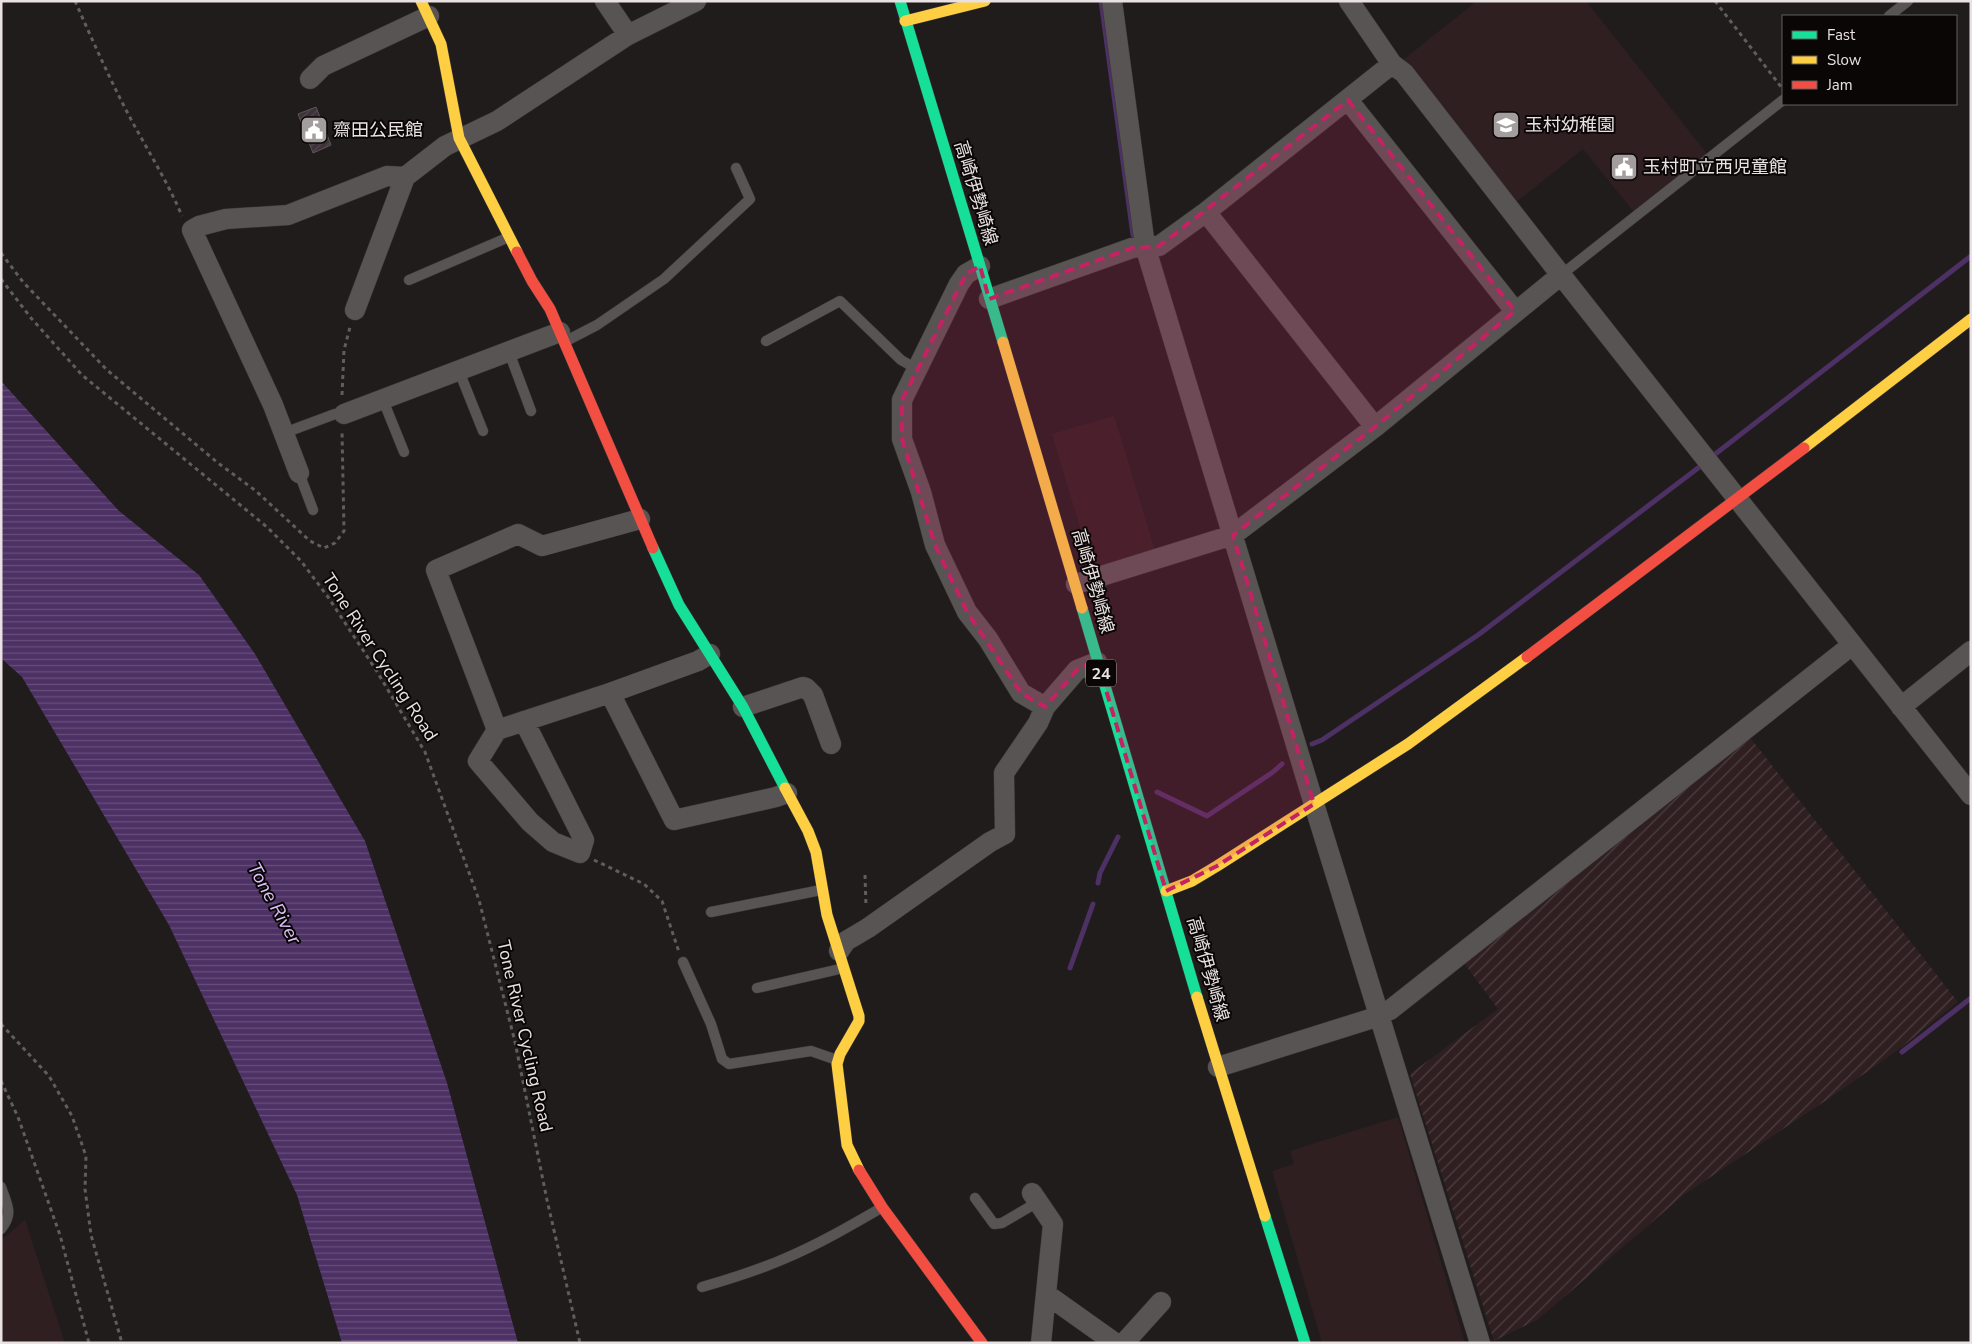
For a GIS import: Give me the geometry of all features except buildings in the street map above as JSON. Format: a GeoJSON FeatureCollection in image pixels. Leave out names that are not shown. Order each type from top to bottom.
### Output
{"type":"FeatureCollection","features":[{"type":"Feature","properties":{"kind":"street"},"geometry":{"type":"LineString","coordinates":[[605,1],[628,35]]}},
{"type":"Feature","properties":{"kind":"street"},"geometry":{"type":"LineString","coordinates":[[355,310],[404,177],[445,146],[497,121],[628,35],[696,1]]}},
{"type":"Feature","properties":{"kind":"street","name":"高崎伊勢崎線"},"geometry":{"type":"LineString","coordinates":[[900,1],[1076,584],[1097,662],[1218,1067],[1305,1343]]}},
{"type":"Feature","properties":{"kind":"street"},"geometry":{"type":"LineString","coordinates":[[906,22],[985,1]]}},
{"type":"Feature","properties":{"kind":"street"},"geometry":{"type":"LineString","coordinates":[[1112,1],[1145,246],[1480,1343]]}},
{"type":"Feature","properties":{"kind":"street"},"geometry":{"type":"LineString","coordinates":[[1348,1],[1392,64],[1404,74],[1971,795]]}},
{"type":"Feature","properties":{"kind":"street"},"geometry":{"type":"LineString","coordinates":[[310,79],[323,66],[425,9],[441,44],[459,138],[532,281],[550,309],[679,605],[743,707],[816,852],[827,915],[859,1016],[859,1021],[838,1060],[850,1155],[882,1207],[982,1343]]}},
{"type":"Feature","properties":{"kind":"street"},"geometry":{"type":"LineString","coordinates":[[989,299],[1132,248],[1159,246],[1206,212],[1392,64]]}},
{"type":"Feature","properties":{"kind":"street"},"geometry":{"type":"LineString","coordinates":[[1348,100],[1515,311]]}},
{"type":"Feature","properties":{"kind":"street"},"geometry":{"type":"LineString","coordinates":[[299,473],[284,432],[192,230],[199,226],[226,219],[288,216],[387,176],[404,177]]}},
{"type":"Feature","properties":{"kind":"street"},"geometry":{"type":"LineString","coordinates":[[1206,212],[1375,427]]}},
{"type":"Feature","properties":{"kind":"street"},"geometry":{"type":"LineString","coordinates":[[980,266],[966,274],[960,284],[902,400],[902,439],[921,492],[935,545],[967,612],[988,639],[1021,693],[1045,707]]}},
{"type":"Feature","properties":{"kind":"street"},"geometry":{"type":"LineString","coordinates":[[1076,584],[1232,534],[1375,427],[1561,275]]}},
{"type":"Feature","properties":{"kind":"street"},"geometry":{"type":"LineString","coordinates":[[1166,891],[1192,880],[1217,866],[1408,744],[1458,709],[1925,356],[1971,319]]}},
{"type":"Feature","properties":{"kind":"street"},"geometry":{"type":"LineString","coordinates":[[344,414],[509,352],[562,337]]}},
{"type":"Feature","properties":{"kind":"street"},"geometry":{"type":"LineString","coordinates":[[497,730],[436,570],[518,534],[542,546],[640,519]]}},
{"type":"Feature","properties":{"kind":"street"},"geometry":{"type":"LineString","coordinates":[[1218,1067],[1379,1016],[1390,1010],[1852,645]]}},
{"type":"Feature","properties":{"kind":"street"},"geometry":{"type":"LineString","coordinates":[[1901,706],[1971,651]]}},
{"type":"Feature","properties":{"kind":"street"},"geometry":{"type":"LineString","coordinates":[[524,721],[584,840],[580,853],[553,842],[530,822],[478,761],[497,730],[524,721],[610,693],[698,661],[710,654]]}},
{"type":"Feature","properties":{"kind":"street"},"geometry":{"type":"LineString","coordinates":[[842,959],[846,941],[868,928],[990,842],[1005,834],[1004,772],[1038,723],[1045,707],[1077,670],[1097,662]]}},
{"type":"Feature","properties":{"kind":"street"},"geometry":{"type":"LineString","coordinates":[[743,707],[803,687],[806,688],[812,695],[832,744]]}},
{"type":"Feature","properties":{"kind":"street"},"geometry":{"type":"LineString","coordinates":[[610,693],[674,820],[787,793]]}},
{"type":"Feature","properties":{"kind":"street"},"geometry":{"type":"LineString","coordinates":[[1035,1198],[1053,1224],[1041,1343]]}},
{"type":"Feature","properties":{"kind":"street"},"geometry":{"type":"LineString","coordinates":[[1046,1294],[1115,1343]]}},
{"type":"Feature","properties":{"kind":"street"},"geometry":{"type":"LineString","coordinates":[[1124,1343],[1161,1302]]}},
{"type":"Feature","properties":{"kind":"lane"},"geometry":{"type":"LineString","coordinates":[[1890,15],[1908,1]]}},
{"type":"Feature","properties":{"kind":"lane"},"geometry":{"type":"LineString","coordinates":[[1561,275],[1782,101]]}},
{"type":"Feature","properties":{"kind":"lane"},"geometry":{"type":"LineString","coordinates":[[562,337],[597,326],[664,280],[750,199],[736,168]]}},
{"type":"Feature","properties":{"kind":"lane"},"geometry":{"type":"LineString","coordinates":[[409,280],[509,236]]}},
{"type":"Feature","properties":{"kind":"lane"},"geometry":{"type":"LineString","coordinates":[[766,341],[840,301],[901,360],[917,369]]}},
{"type":"Feature","properties":{"kind":"lane"},"geometry":{"type":"LineString","coordinates":[[509,352],[531,411]]}},
{"type":"Feature","properties":{"kind":"lane"},"geometry":{"type":"LineString","coordinates":[[459,371],[482,431]]}},
{"type":"Feature","properties":{"kind":"lane"},"geometry":{"type":"LineString","coordinates":[[383,400],[404,452]]}},
{"type":"Feature","properties":{"kind":"lane"},"geometry":{"type":"LineString","coordinates":[[284,432],[335,414],[344,414]]}},
{"type":"Feature","properties":{"kind":"lane"},"geometry":{"type":"LineString","coordinates":[[299,473],[313,510]]}},
{"type":"Feature","properties":{"kind":"lane"},"geometry":{"type":"LineString","coordinates":[[711,912],[823,889]]}},
{"type":"Feature","properties":{"kind":"lane"},"geometry":{"type":"LineString","coordinates":[[757,988],[842,959]]}},
{"type":"Feature","properties":{"kind":"lane"},"geometry":{"type":"LineString","coordinates":[[683,962],[710,1024],[722,1059],[725,1062],[729,1064],[811,1051],[838,1060]]}},
{"type":"Feature","properties":{"kind":"lane"},"geometry":{"type":"LineString","coordinates":[[1,1187],[10,1213],[8,1220],[1,1229]]}},
{"type":"Feature","properties":{"kind":"lane"},"geometry":{"type":"LineString","coordinates":[[975,1198],[994,1224],[1002,1223],[1035,1198]]}},
{"type":"Feature","properties":{"kind":"lane"},"geometry":{"type":"LineString","coordinates":[[702,1287],[736,1277],[786,1258],[824,1240],[882,1207]]}},
{"type":"Feature","properties":{"kind":"path"},"geometry":{"type":"LineString","coordinates":[[75,1],[125,108],[164,176],[185,224],[192,230]]}},
{"type":"Feature","properties":{"kind":"path"},"geometry":{"type":"LineString","coordinates":[[1715,1],[1782,89]]}},
{"type":"Feature","properties":{"kind":"path"},"geometry":{"type":"LineString","coordinates":[[1,253],[23,282],[107,370],[256,491],[310,541],[324,548],[335,544],[344,531],[342,425],[344,414],[342,405],[344,350],[355,310]]}},
{"type":"Feature","properties":{"kind":"path","name":"Tone River Cycling Road"},"geometry":{"type":"LineString","coordinates":[[1,279],[31,318],[82,375],[267,527],[301,561],[328,597],[376,670],[425,752],[479,900],[516,1042],[547,1200],[580,1343]]}},
{"type":"Feature","properties":{"kind":"path"},"geometry":{"type":"LineString","coordinates":[[580,853],[644,884],[662,901],[683,962]]}},
{"type":"Feature","properties":{"kind":"path"},"geometry":{"type":"LineString","coordinates":[[865,875],[868,928]]}},
{"type":"Feature","properties":{"kind":"path"},"geometry":{"type":"LineString","coordinates":[[1,1024],[49,1076],[72,1116],[86,1156],[85,1189],[91,1235],[122,1343]]}},
{"type":"Feature","properties":{"kind":"path"},"geometry":{"type":"LineString","coordinates":[[1,1081],[18,1117],[60,1234],[89,1343]]}},
{"type":"Feature","properties":{"kind":"highlighted area"},"geometry":{"type":"Polygon","coordinates":[[[1348,100],[1515,311],[1375,427],[1233,535],[1314,804],[1217,866],[1166,891],[1097,660],[1077,670],[1045,707],[1021,693],[967,612],[935,545],[902,439],[902,400],[966,274],[980,266],[989,299],[1132,248],[1159,246],[1348,100]]]}},
{"type":"Feature","properties":{"kind":"shaded area"},"geometry":{"type":"Polygon","coordinates":[[[1477,1],[1586,1],[1708,155],[1634,212],[1583,149],[1515,203],[1404,59],[1477,1]]]}},
{"type":"Feature","properties":{"kind":"shaded area"},"geometry":{"type":"Polygon","coordinates":[[[1114,416],[1155,551],[1093,570],[1052,434],[1114,416]]]}},
{"type":"Feature","properties":{"kind":"shaded area"},"geometry":{"type":"Polygon","coordinates":[[[1748,735],[1958,1002],[1898,1050],[1685,1194],[1537,1320],[1494,1341],[1410,1074],[1498,1009],[1464,963],[1748,735]]]}},
{"type":"Feature","properties":{"kind":"shaded area"},"geometry":{"type":"Polygon","coordinates":[[[1398,1117],[1465,1343],[1322,1343],[1272,1171],[1294,1164],[1290,1151],[1398,1117]]]}},
{"type":"Feature","properties":{"kind":"shaded area"},"geometry":{"type":"Polygon","coordinates":[[[25,1220],[65,1343],[1,1343],[1,1240],[25,1220]]]}},
{"type":"Feature","properties":{"kind":"water","name":"Tone River"},"geometry":{"type":"Polygon","coordinates":[[[1,381],[119,511],[199,575],[255,654],[365,841],[447,1083],[518,1343],[342,1343],[297,1195],[169,925],[22,677],[1,658],[1,381]]]}},
{"type":"Feature","properties":{"kind":"waterway"},"geometry":{"type":"LineString","coordinates":[[1101,1],[1133,235]]}},
{"type":"Feature","properties":{"kind":"waterway"},"geometry":{"type":"LineString","coordinates":[[1714,455],[1971,256]]}},
{"type":"Feature","properties":{"kind":"waterway"},"geometry":{"type":"LineString","coordinates":[[1312,744],[1322,740],[1478,635],[1702,465]]}},
{"type":"Feature","properties":{"kind":"waterway"},"geometry":{"type":"LineString","coordinates":[[1157,792],[1207,816],[1282,764]]}},
{"type":"Feature","properties":{"kind":"waterway"},"geometry":{"type":"LineString","coordinates":[[1098,883],[1100,873],[1118,837]]}},
{"type":"Feature","properties":{"kind":"waterway"},"geometry":{"type":"LineString","coordinates":[[1070,968],[1093,904]]}},
{"type":"Feature","properties":{"kind":"waterway"},"geometry":{"type":"LineString","coordinates":[[1902,1052],[1971,998]]}},
{"type":"Feature","properties":{"kind":"traffic: fast"},"geometry":{"type":"LineString","coordinates":[[900,1],[1003,342]]}},
{"type":"Feature","properties":{"kind":"traffic: fast"},"geometry":{"type":"LineString","coordinates":[[653,548],[679,605],[743,707],[785,788]]}},
{"type":"Feature","properties":{"kind":"traffic: fast"},"geometry":{"type":"LineString","coordinates":[[1082,608],[1197,997]]}},
{"type":"Feature","properties":{"kind":"traffic: fast"},"geometry":{"type":"LineString","coordinates":[[1265,1216],[1305,1343]]}},
{"type":"Feature","properties":{"kind":"traffic: slow"},"geometry":{"type":"LineString","coordinates":[[421,1],[441,44],[459,138],[517,252]]}},
{"type":"Feature","properties":{"kind":"traffic: slow"},"geometry":{"type":"LineString","coordinates":[[905,21],[985,1]]}},
{"type":"Feature","properties":{"kind":"traffic: slow"},"geometry":{"type":"LineString","coordinates":[[1804,448],[1971,319]]}},
{"type":"Feature","properties":{"kind":"traffic: slow"},"geometry":{"type":"LineString","coordinates":[[1003,342],[1082,608]]}},
{"type":"Feature","properties":{"kind":"traffic: slow"},"geometry":{"type":"LineString","coordinates":[[1166,891],[1192,881],[1217,866],[1408,744],[1527,657]]}},
{"type":"Feature","properties":{"kind":"traffic: slow"},"geometry":{"type":"LineString","coordinates":[[785,788],[808,831],[816,852],[827,915],[859,1016],[859,1021],[840,1054],[837,1064],[847,1145],[859,1170]]}},
{"type":"Feature","properties":{"kind":"traffic: slow"},"geometry":{"type":"LineString","coordinates":[[1197,997],[1265,1216]]}},
{"type":"Feature","properties":{"kind":"traffic: jam"},"geometry":{"type":"LineString","coordinates":[[517,252],[532,281],[550,309],[653,548]]}},
{"type":"Feature","properties":{"kind":"traffic: jam"},"geometry":{"type":"LineString","coordinates":[[1527,657],[1804,448]]}},
{"type":"Feature","properties":{"kind":"traffic: jam"},"geometry":{"type":"LineString","coordinates":[[859,1170],[882,1207],[982,1343]]}},
{"type":"Feature","properties":{"kind":"place","name":"玉村幼稚園"},"geometry":{"type":"Point","coordinates":[1506,125]}},
{"type":"Feature","properties":{"kind":"place","name":"齋田公民館"},"geometry":{"type":"Point","coordinates":[314,130]}},
{"type":"Feature","properties":{"kind":"place","name":"玉村町立西児童館"},"geometry":{"type":"Point","coordinates":[1624,167]}}]}
